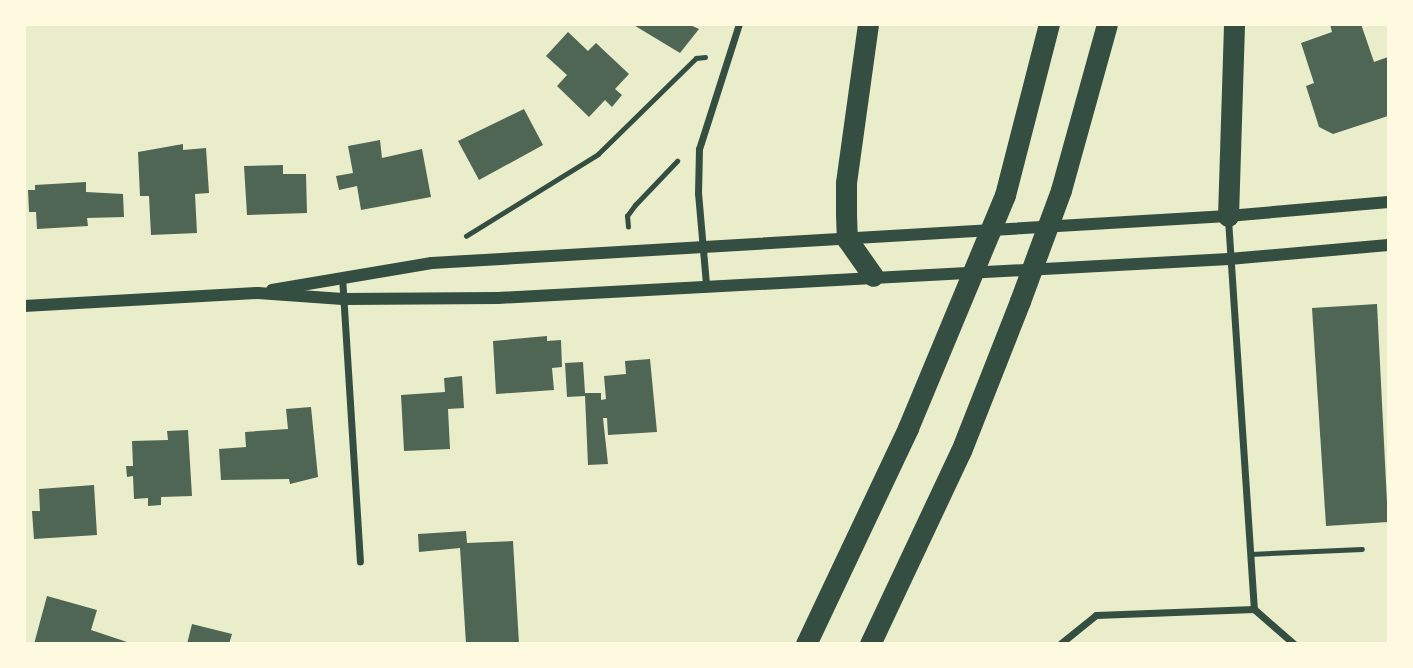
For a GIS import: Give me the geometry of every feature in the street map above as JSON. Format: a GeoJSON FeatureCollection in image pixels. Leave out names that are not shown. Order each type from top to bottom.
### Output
{"type":"FeatureCollection","features":[{"type":"Feature","properties":{"kind":"highway"},"geometry":{"type":"LineString","coordinates":[[868,24],[846,183],[846,239],[879,276]]}},
{"type":"Feature","properties":{"kind":"highway"},"geometry":{"type":"LineString","coordinates":[[806,643],[908,428],[1000,207],[1018,155],[1049,24]]}},
{"type":"Feature","properties":{"kind":"highway"},"geometry":{"type":"LineString","coordinates":[[870,643],[961,451],[1020,301],[1061,190],[1107,24]]}},
{"type":"Feature","properties":{"kind":"highway"},"geometry":{"type":"LineString","coordinates":[[1228,216],[1234,24]]}},
{"type":"Feature","properties":{"kind":"street"},"geometry":{"type":"LineString","coordinates":[[706,284],[698,193],[699,149],[740,25]]}},
{"type":"Feature","properties":{"kind":"street"},"geometry":{"type":"LineString","coordinates":[[258,293],[342,275],[432,262],[1228,216],[1388,202]]}},
{"type":"Feature","properties":{"kind":"street"},"geometry":{"type":"LineString","coordinates":[[1228,216],[1254,609]]}},
{"type":"Feature","properties":{"kind":"street"},"geometry":{"type":"LineString","coordinates":[[24,306],[258,293],[344,299],[498,298],[706,284],[1112,263],[1229,260],[1388,245]]}},
{"type":"Feature","properties":{"kind":"street"},"geometry":{"type":"LineString","coordinates":[[342,275],[360,561]]}},
{"type":"Feature","properties":{"kind":"street"},"geometry":{"type":"LineString","coordinates":[[1060,643],[1096,615],[1254,609],[1294,643]]}},
{"type":"Feature","properties":{"kind":"lane"},"geometry":{"type":"LineString","coordinates":[[1250,554],[1362,549]]}},
{"type":"Feature","properties":{"kind":"path"},"geometry":{"type":"LineString","coordinates":[[432,262],[486,219],[557,183],[598,154],[696,58],[730,55]]}},
{"type":"Feature","properties":{"kind":"path"},"geometry":{"type":"LineString","coordinates":[[628,251],[628,216],[635,205],[669,165],[699,149]]}},
{"type":"Feature","properties":{"kind":"building"},"geometry":{"type":"Polygon","coordinates":[[[632,24],[688,24],[699,29],[680,53],[632,24]]]}},
{"type":"Feature","properties":{"kind":"building"},"geometry":{"type":"Polygon","coordinates":[[[1330,24],[1361,24],[1374,62],[1388,57],[1388,116],[1333,134],[1319,127],[1306,86],[1314,83],[1301,43],[1332,32],[1330,24]]]}},
{"type":"Feature","properties":{"kind":"building"},"geometry":{"type":"Polygon","coordinates":[[[568,32],[588,51],[596,43],[629,74],[615,89],[622,95],[612,107],[605,100],[589,117],[557,86],[567,75],[546,56],[568,32]]]}},
{"type":"Feature","properties":{"kind":"building"},"geometry":{"type":"Polygon","coordinates":[[[524,109],[543,145],[479,180],[458,141],[524,109]]]}},
{"type":"Feature","properties":{"kind":"building"},"geometry":{"type":"Polygon","coordinates":[[[380,140],[382,158],[422,149],[431,197],[361,210],[357,186],[339,190],[336,176],[353,173],[348,146],[380,140]]]}},
{"type":"Feature","properties":{"kind":"building"},"geometry":{"type":"Polygon","coordinates":[[[183,144],[183,150],[206,148],[209,193],[195,194],[197,233],[151,235],[149,196],[140,196],[138,152],[183,144]]]}},
{"type":"Feature","properties":{"kind":"building"},"geometry":{"type":"Polygon","coordinates":[[[283,165],[283,174],[306,174],[307,213],[247,215],[244,166],[283,165]]]}},
{"type":"Feature","properties":{"kind":"building"},"geometry":{"type":"Polygon","coordinates":[[[86,182],[86,192],[123,194],[124,217],[87,218],[88,226],[37,229],[36,212],[29,212],[28,190],[35,190],[35,185],[86,182]]]}},
{"type":"Feature","properties":{"kind":"building"},"geometry":{"type":"Polygon","coordinates":[[[1377,304],[1388,522],[1326,526],[1312,308],[1377,304]]]}},
{"type":"Feature","properties":{"kind":"building"},"geometry":{"type":"Polygon","coordinates":[[[547,336],[547,341],[561,340],[562,367],[552,368],[554,390],[496,394],[493,341],[547,336]]]}},
{"type":"Feature","properties":{"kind":"building"},"geometry":{"type":"Polygon","coordinates":[[[650,359],[657,432],[608,435],[607,418],[603,418],[608,464],[588,465],[585,396],[567,397],[565,363],[583,362],[585,393],[601,393],[601,400],[606,399],[604,376],[626,374],[625,361],[650,359]]]}},
{"type":"Feature","properties":{"kind":"building"},"geometry":{"type":"Polygon","coordinates":[[[462,376],[464,408],[448,409],[450,449],[404,451],[401,395],[445,392],[444,378],[462,376]]]}},
{"type":"Feature","properties":{"kind":"building"},"geometry":{"type":"Polygon","coordinates":[[[311,407],[318,477],[290,484],[289,479],[221,480],[219,449],[246,447],[245,432],[288,429],[286,409],[311,407]]]}},
{"type":"Feature","properties":{"kind":"building"},"geometry":{"type":"Polygon","coordinates":[[[188,430],[192,496],[161,497],[161,505],[148,506],[148,498],[134,499],[133,476],[127,477],[126,466],[133,466],[132,441],[168,440],[167,431],[188,430]]]}},
{"type":"Feature","properties":{"kind":"building"},"geometry":{"type":"Polygon","coordinates":[[[94,485],[97,535],[34,539],[32,511],[40,511],[39,489],[94,485]]]}},
{"type":"Feature","properties":{"kind":"building"},"geometry":{"type":"Polygon","coordinates":[[[466,531],[467,543],[513,541],[519,644],[466,644],[460,548],[419,552],[418,534],[466,531]]]}},
{"type":"Feature","properties":{"kind":"building"},"geometry":{"type":"Polygon","coordinates":[[[47,596],[97,610],[91,630],[133,644],[34,644],[47,596]]]}},
{"type":"Feature","properties":{"kind":"building"},"geometry":{"type":"Polygon","coordinates":[[[192,624],[232,634],[229,644],[187,644],[192,624]]]}}]}
